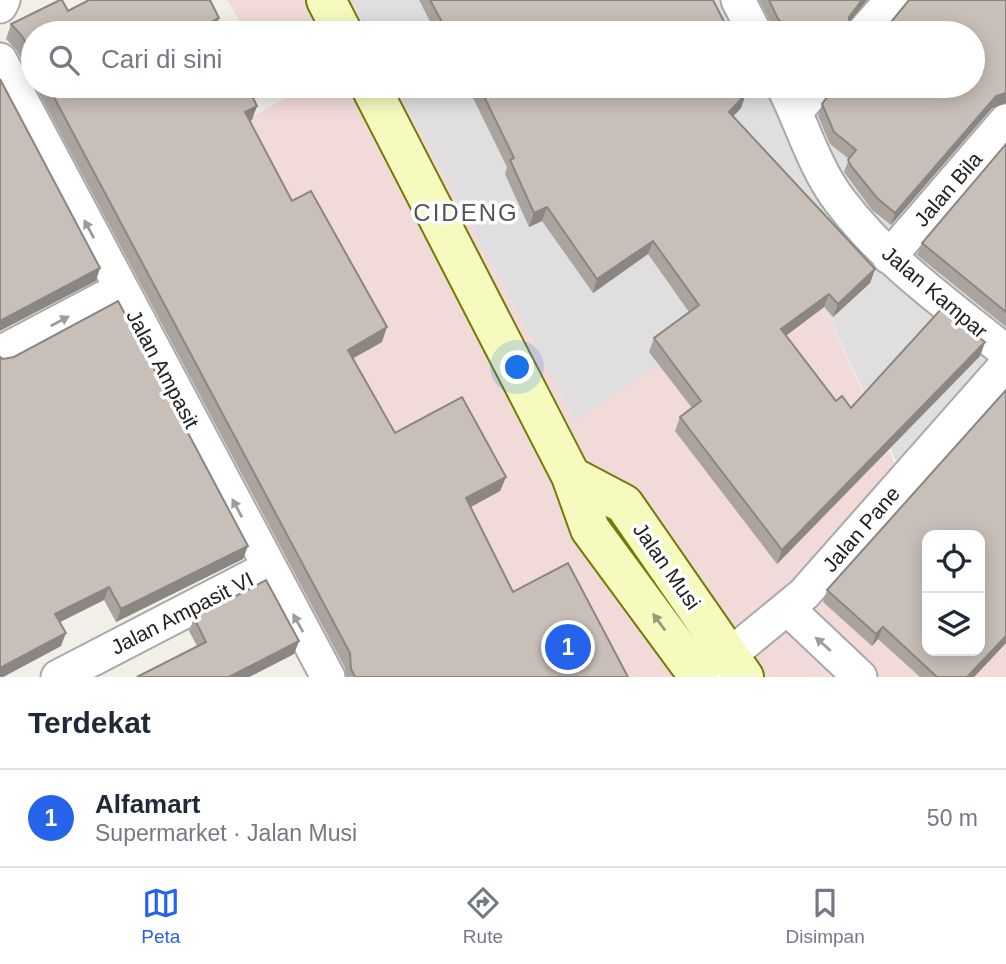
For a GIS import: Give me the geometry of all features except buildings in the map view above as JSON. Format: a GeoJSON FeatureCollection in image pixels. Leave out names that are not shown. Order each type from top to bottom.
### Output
{"type":"FeatureCollection","features":[{"type":"Feature","properties":{"kind":"street"},"geometry":{"type":"LineString","coordinates":[[0,6],[3,0]]}},
{"type":"Feature","properties":{"kind":"street"},"geometry":{"type":"LineString","coordinates":[[326,0],[337,21]]}},
{"type":"Feature","properties":{"kind":"street"},"geometry":{"type":"LineString","coordinates":[[738,0],[749,21]]}},
{"type":"Feature","properties":{"kind":"street"},"geometry":{"type":"LineString","coordinates":[[874,21],[892,0]]}},
{"type":"Feature","properties":{"kind":"street","name":"Jalan Ampasit"},"geometry":{"type":"LineString","coordinates":[[0,60],[328,677]]}},
{"type":"Feature","properties":{"kind":"street","name":"Jalan Musi"},"geometry":{"type":"LineString","coordinates":[[376,98],[571,475],[590,529],[719,672]]}},
{"type":"Feature","properties":{"kind":"street","name":"Jalan Kampar"},"geometry":{"type":"LineString","coordinates":[[789,98],[812,153],[839,200],[890,257],[1006,352]]}},
{"type":"Feature","properties":{"kind":"street","name":"Jalan Bila"},"geometry":{"type":"LineString","coordinates":[[890,257],[1006,121]]}},
{"type":"Feature","properties":{"kind":"street"},"geometry":{"type":"LineString","coordinates":[[0,353],[121,289]]}},
{"type":"Feature","properties":{"kind":"street","name":"Jalan Pane"},"geometry":{"type":"LineString","coordinates":[[719,672],[788,609],[1006,365]]}},
{"type":"Feature","properties":{"kind":"street","name":"Jalan Ampasit VI"},"geometry":{"type":"LineString","coordinates":[[58,677],[268,568]]}},
{"type":"Feature","properties":{"kind":"street"},"geometry":{"type":"LineString","coordinates":[[788,609],[860,677]]}},
{"type":"Feature","properties":{"kind":"shaded area"},"geometry":{"type":"Polygon","coordinates":[[[227,0],[351,0],[362,21],[240,21],[227,0]]]}},
{"type":"Feature","properties":{"kind":"shaded area"},"geometry":{"type":"Polygon","coordinates":[[[351,0],[1006,0],[1006,555],[985,540],[985,530],[971,530],[907,485],[806,267],[576,422],[402,98],[985,98],[985,21],[362,21],[351,0]]]}},
{"type":"Feature","properties":{"kind":"shaded area"},"geometry":{"type":"Polygon","coordinates":[[[285,98],[402,98],[576,421],[806,267],[925,530],[922,530],[922,656],[985,656],[985,633],[1006,555],[1006,677],[323,677],[239,519],[323,481],[164,168],[285,98]]]}},
{"type":"Feature","properties":{"kind":"place","name":"Alfamart"},"geometry":{"type":"Point","coordinates":[568,647]}},
{"type":"Feature","properties":{"kind":"district","name":"CIDENG"},"geometry":{"type":"Point","coordinates":[466,212]}}]}
